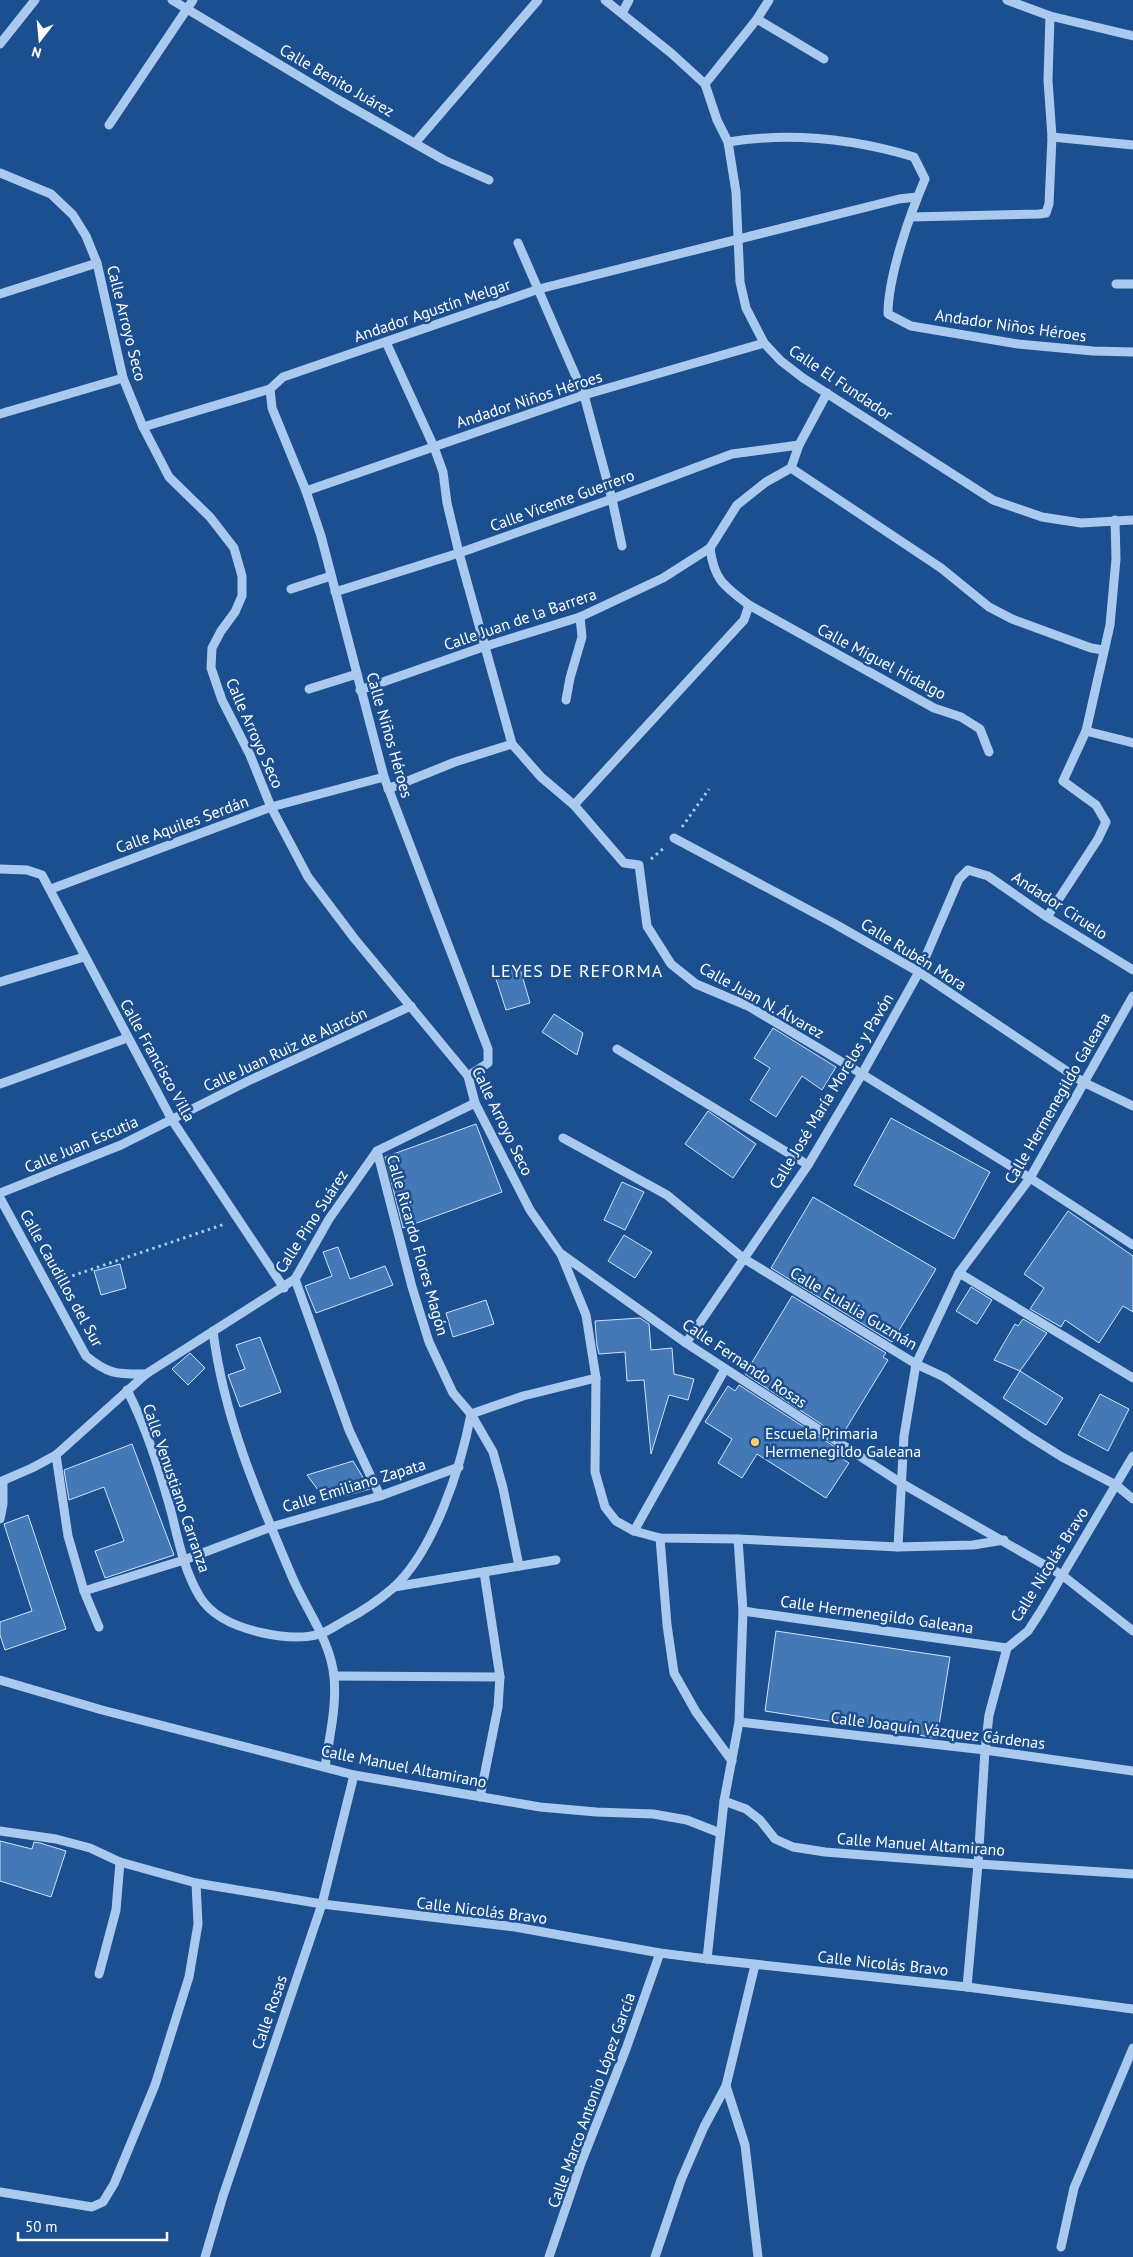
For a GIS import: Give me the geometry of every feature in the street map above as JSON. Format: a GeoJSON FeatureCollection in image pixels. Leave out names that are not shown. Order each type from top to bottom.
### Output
{"type":"FeatureCollection","features":[{"type":"Feature","properties":{"kind":"street"},"geometry":{"type":"LineString","coordinates":[[0,44],[35,0]]}},
{"type":"Feature","properties":{"kind":"street","name":"Calle Benito Juárez"},"geometry":{"type":"LineString","coordinates":[[172,0],[337,99],[444,160],[489,180]]}},
{"type":"Feature","properties":{"kind":"street"},"geometry":{"type":"LineString","coordinates":[[109,125],[193,0]]}},
{"type":"Feature","properties":{"kind":"street"},"geometry":{"type":"LineString","coordinates":[[415,143],[538,0]]}},
{"type":"Feature","properties":{"kind":"street"},"geometry":{"type":"LineString","coordinates":[[605,0],[706,84],[757,19],[769,0]]}},
{"type":"Feature","properties":{"kind":"street"},"geometry":{"type":"LineString","coordinates":[[622,13],[629,0]]}},
{"type":"Feature","properties":{"kind":"street"},"geometry":{"type":"LineString","coordinates":[[1007,0],[1050,16],[1133,36]]}},
{"type":"Feature","properties":{"kind":"street"},"geometry":{"type":"LineString","coordinates":[[728,142],[760,137],[835,140],[881,147],[914,157],[925,179],[911,217],[1040,214],[1046,212],[1049,204],[1052,137],[1048,80],[1050,16]]}},
{"type":"Feature","properties":{"kind":"street"},"geometry":{"type":"LineString","coordinates":[[757,19],[824,59]]}},
{"type":"Feature","properties":{"kind":"street","name":"Calle El Fundador"},"geometry":{"type":"LineString","coordinates":[[706,84],[718,120],[728,142],[736,192],[740,282],[746,308],[764,343],[781,361],[827,393],[993,500],[1052,519],[1081,523],[1133,520]]}},
{"type":"Feature","properties":{"kind":"street"},"geometry":{"type":"LineString","coordinates":[[1052,137],[1133,145]]}},
{"type":"Feature","properties":{"kind":"street","name":"Calle Arroyo Seco"},"geometry":{"type":"LineString","coordinates":[[0,173],[52,194],[74,215],[86,236],[97,263],[123,378],[143,427],[169,477],[210,517],[234,548],[242,576],[242,596],[235,612],[221,631],[212,648],[211,668],[222,700],[250,755],[271,807],[308,877],[354,938],[468,1076],[475,1103],[530,1210],[560,1253],[586,1315],[596,1378],[595,1472],[605,1507],[616,1521],[634,1531],[660,1538]]}},
{"type":"Feature","properties":{"kind":"street","name":"Andador Agustín Melgar"},"geometry":{"type":"LineString","coordinates":[[143,427],[270,389],[283,377],[539,289],[899,199],[917,197]]}},
{"type":"Feature","properties":{"kind":"street","name":"Andador Niños Héroes"},"geometry":{"type":"LineString","coordinates":[[911,217],[888,293],[888,314],[911,326],[1018,344],[1093,351],[1133,352]]}},
{"type":"Feature","properties":{"kind":"street"},"geometry":{"type":"LineString","coordinates":[[518,243],[584,395],[612,499],[622,546]]}},
{"type":"Feature","properties":{"kind":"street"},"geometry":{"type":"LineString","coordinates":[[0,294],[97,263]]}},
{"type":"Feature","properties":{"kind":"street"},"geometry":{"type":"LineString","coordinates":[[1116,284],[1133,284]]}},
{"type":"Feature","properties":{"kind":"street"},"geometry":{"type":"LineString","coordinates":[[386,342],[434,447],[443,472],[447,503],[458,553],[483,647],[512,744],[455,762],[388,789]]}},
{"type":"Feature","properties":{"kind":"street","name":"Andador Niños Héroes"},"geometry":{"type":"LineString","coordinates":[[306,491],[584,395],[764,343]]}},
{"type":"Feature","properties":{"kind":"street"},"geometry":{"type":"LineString","coordinates":[[0,414],[123,378]]}},
{"type":"Feature","properties":{"kind":"street","name":"Calle Niños Héroes"},"geometry":{"type":"LineString","coordinates":[[270,389],[272,408],[306,491],[331,576],[384,777],[488,1049],[488,1063],[468,1076]]}},
{"type":"Feature","properties":{"kind":"street"},"geometry":{"type":"LineString","coordinates":[[710,548],[736,505],[766,482],[791,468],[799,445],[827,393]]}},
{"type":"Feature","properties":{"kind":"street","name":"Calle Vicente Guerrero"},"geometry":{"type":"LineString","coordinates":[[335,592],[458,553],[612,499],[732,454],[799,445]]}},
{"type":"Feature","properties":{"kind":"street"},"geometry":{"type":"LineString","coordinates":[[791,468],[941,568],[989,607],[1012,619],[1091,648],[1103,650]]}},
{"type":"Feature","properties":{"kind":"street"},"geometry":{"type":"LineString","coordinates":[[1046,917],[1098,839],[1106,822],[1096,805],[1063,781],[1086,731],[1110,625],[1116,559],[1115,520]]}},
{"type":"Feature","properties":{"kind":"street","name":"Calle Miguel Hidalgo"},"geometry":{"type":"LineString","coordinates":[[710,548],[712,567],[726,587],[748,604],[934,708],[961,717],[980,729],[989,752]]}},
{"type":"Feature","properties":{"kind":"street","name":"Calle Juan de la Barrera"},"geometry":{"type":"LineString","coordinates":[[360,690],[483,647],[580,617],[663,578],[710,548]]}},
{"type":"Feature","properties":{"kind":"street"},"geometry":{"type":"LineString","coordinates":[[291,589],[331,576]]}},
{"type":"Feature","properties":{"kind":"street"},"geometry":{"type":"LineString","coordinates":[[574,806],[744,620],[748,604]]}},
{"type":"Feature","properties":{"kind":"street"},"geometry":{"type":"LineString","coordinates":[[566,700],[570,678],[582,637],[580,617]]}},
{"type":"Feature","properties":{"kind":"street"},"geometry":{"type":"LineString","coordinates":[[309,689],[357,674]]}},
{"type":"Feature","properties":{"kind":"street"},"geometry":{"type":"LineString","coordinates":[[1086,731],[1133,743]]}},
{"type":"Feature","properties":{"kind":"street","name":"Calle Juan N. Álvarez"},"geometry":{"type":"LineString","coordinates":[[512,744],[541,778],[574,806],[624,863],[640,865],[647,926],[671,964],[696,984],[748,1006],[862,1074],[1030,1178],[1133,1245]]}},
{"type":"Feature","properties":{"kind":"street","name":"Calle Aquiles Serdán"},"geometry":{"type":"LineString","coordinates":[[51,889],[271,807],[384,777]]}},
{"type":"Feature","properties":{"kind":"street","name":"Calle Rubén Mora"},"geometry":{"type":"LineString","coordinates":[[674,838],[835,924],[919,972],[1083,1082],[1133,1106]]}},
{"type":"Feature","properties":{"kind":"street","name":"Calle Francisco Villa"},"geometry":{"type":"LineString","coordinates":[[0,869],[27,870],[42,875],[172,1120],[284,1288]]}},
{"type":"Feature","properties":{"kind":"street","name":"Andador Ciruelo"},"geometry":{"type":"LineString","coordinates":[[968,870],[988,876],[1046,917],[1133,970]]}},
{"type":"Feature","properties":{"kind":"street","name":"Calle José María Morelos y Pavón"},"geometry":{"type":"LineString","coordinates":[[686,1343],[742,1258],[808,1165],[919,972],[958,879],[968,870]]}},
{"type":"Feature","properties":{"kind":"street"},"geometry":{"type":"LineString","coordinates":[[0,982],[84,957]]}},
{"type":"Feature","properties":{"kind":"street","name":"Calle Hermenegildo Galeana"},"geometry":{"type":"LineString","coordinates":[[898,1547],[904,1436],[916,1364],[960,1273],[1030,1178],[1133,996]]}},
{"type":"Feature","properties":{"kind":"street","name":"Calle Juan Ruiz de Alarcón"},"geometry":{"type":"LineString","coordinates":[[172,1120],[248,1081],[411,1006]]}},
{"type":"Feature","properties":{"kind":"street"},"geometry":{"type":"LineString","coordinates":[[0,1084],[127,1038]]}},
{"type":"Feature","properties":{"kind":"street"},"geometry":{"type":"LineString","coordinates":[[617,1049],[808,1165]]}},
{"type":"Feature","properties":{"kind":"street","name":"Calle Pino Suárez"},"geometry":{"type":"LineString","coordinates":[[2,1481],[56,1455],[146,1374],[295,1280],[329,1219],[376,1151],[475,1103]]}},
{"type":"Feature","properties":{"kind":"street","name":"Calle Juan Escutia"},"geometry":{"type":"LineString","coordinates":[[0,1193],[121,1145],[172,1120]]}},
{"type":"Feature","properties":{"kind":"street","name":"Calle Eulalia Guzmán"},"geometry":{"type":"LineString","coordinates":[[563,1138],[667,1195],[742,1258],[916,1364],[944,1377],[1062,1457],[1116,1485],[1133,1500]]}},
{"type":"Feature","properties":{"kind":"street","name":"Calle Ricardo Flores Magón"},"geometry":{"type":"LineString","coordinates":[[376,1151],[412,1287],[429,1342],[453,1393],[471,1414],[493,1452],[504,1488],[519,1566]]}},
{"type":"Feature","properties":{"kind":"street","name":"Calle Caudillos del Sur"},"geometry":{"type":"LineString","coordinates":[[0,1198],[86,1356],[102,1369],[121,1374],[146,1374]]}},
{"type":"Feature","properties":{"kind":"street","name":"Calle Arroyo Seco"},"geometry":{"type":"LineString","coordinates":[[560,1253],[602,1283]]}},
{"type":"Feature","properties":{"kind":"street"},"geometry":{"type":"LineString","coordinates":[[960,1273],[1133,1378]]}},
{"type":"Feature","properties":{"kind":"street"},"geometry":{"type":"LineString","coordinates":[[295,1280],[349,1430],[380,1496]]}},
{"type":"Feature","properties":{"kind":"street","name":"Calle Fernando Rosas"},"geometry":{"type":"LineString","coordinates":[[602,1283],[686,1343],[901,1483],[1004,1540],[1062,1575],[1133,1631]]}},
{"type":"Feature","properties":{"kind":"street"},"geometry":{"type":"LineString","coordinates":[[213,1331],[217,1362],[226,1401],[243,1458],[271,1527],[330,1654],[334,1676],[334,1705],[325,1767]]}},
{"type":"Feature","properties":{"kind":"street"},"geometry":{"type":"LineString","coordinates":[[634,1531],[725,1369]]}},
{"type":"Feature","properties":{"kind":"street"},"geometry":{"type":"LineString","coordinates":[[459,1467],[471,1414],[523,1396],[596,1378]]}},
{"type":"Feature","properties":{"kind":"street","name":"Calle Venustiano Carranza"},"geometry":{"type":"LineString","coordinates":[[127,1390],[141,1418],[162,1480],[184,1560],[200,1598],[229,1622],[241,1628],[278,1637],[320,1634],[360,1612],[394,1587],[417,1558],[450,1493],[459,1467]]}},
{"type":"Feature","properties":{"kind":"street"},"geometry":{"type":"LineString","coordinates":[[56,1455],[68,1536],[84,1591],[99,1627]]}},
{"type":"Feature","properties":{"kind":"street","name":"Calle Nicolás Bravo"},"geometry":{"type":"LineString","coordinates":[[967,1987],[978,1864],[984,1750],[990,1715],[1007,1648],[1028,1631],[1133,1456]]}},
{"type":"Feature","properties":{"kind":"street","name":"Calle Emiliano Zapata"},"geometry":{"type":"LineString","coordinates":[[84,1591],[184,1560],[271,1527],[380,1496],[459,1467]]}},
{"type":"Feature","properties":{"kind":"street"},"geometry":{"type":"LineString","coordinates":[[0,1519],[4,1504],[2,1481]]}},
{"type":"Feature","properties":{"kind":"street"},"geometry":{"type":"LineString","coordinates":[[732,1761],[696,1712],[674,1673],[667,1625],[660,1538],[738,1539],[898,1547],[973,1545],[1004,1540]]}},
{"type":"Feature","properties":{"kind":"street"},"geometry":{"type":"LineString","coordinates":[[707,1959],[724,1800],[739,1722],[743,1611],[738,1539]]}},
{"type":"Feature","properties":{"kind":"street"},"geometry":{"type":"LineString","coordinates":[[394,1587],[556,1560]]}},
{"type":"Feature","properties":{"kind":"street"},"geometry":{"type":"LineString","coordinates":[[480,1797],[498,1707],[500,1677],[484,1572]]}},
{"type":"Feature","properties":{"kind":"street","name":"Calle Hermenegildo Galeana"},"geometry":{"type":"LineString","coordinates":[[743,1611],[1007,1648]]}},
{"type":"Feature","properties":{"kind":"street"},"geometry":{"type":"LineString","coordinates":[[334,1676],[500,1677]]}},
{"type":"Feature","properties":{"kind":"street","name":"Calle Manuel Altamirano"},"geometry":{"type":"LineString","coordinates":[[0,1680],[102,1710],[354,1775],[540,1807],[653,1814],[687,1820],[720,1833]]}},
{"type":"Feature","properties":{"kind":"street","name":"Calle Joaquín Vázquez Cárdenas"},"geometry":{"type":"LineString","coordinates":[[739,1722],[984,1750],[1133,1771]]}},
{"type":"Feature","properties":{"kind":"street","name":"Calle Rosas"},"geometry":{"type":"LineString","coordinates":[[206,2257],[230,2177],[322,1904],[354,1775]]}},
{"type":"Feature","properties":{"kind":"street","name":"Calle Manuel Altamirano"},"geometry":{"type":"LineString","coordinates":[[724,1800],[746,1809],[760,1820],[775,1839],[793,1847],[825,1852],[1133,1874]]}},
{"type":"Feature","properties":{"kind":"street","name":"Calle Nicolás Bravo"},"geometry":{"type":"LineString","coordinates":[[0,1831],[56,1839],[90,1848],[120,1862],[196,1883],[322,1904],[515,1927],[660,1953],[967,1987],[1133,2009]]}},
{"type":"Feature","properties":{"kind":"street"},"geometry":{"type":"LineString","coordinates":[[99,1974],[116,1910],[120,1862]]}},
{"type":"Feature","properties":{"kind":"street"},"geometry":{"type":"LineString","coordinates":[[0,2192],[92,2207],[103,2202],[114,2184],[152,2093],[189,1977],[198,1924],[196,1883]]}},
{"type":"Feature","properties":{"kind":"street","name":"Calle Marco Antonio López García"},"geometry":{"type":"LineString","coordinates":[[550,2257],[581,2162],[626,2049],[660,1953]]}},
{"type":"Feature","properties":{"kind":"street"},"geometry":{"type":"LineString","coordinates":[[655,2257],[681,2180],[704,2127],[726,2086],[755,1965]]}},
{"type":"Feature","properties":{"kind":"street"},"geometry":{"type":"LineString","coordinates":[[1061,2247],[1074,2188],[1133,2048]]}},
{"type":"Feature","properties":{"kind":"street"},"geometry":{"type":"LineString","coordinates":[[726,2086],[745,2146],[758,2257]]}},
{"type":"Feature","properties":{"kind":"path"},"geometry":{"type":"LineString","coordinates":[[47,1284],[237,1220]]}},
{"type":"Feature","properties":{"kind":"building"},"geometry":{"type":"Polygon","coordinates":[[[520,968],[530,1003],[506,1010],[495,976],[520,968]]]}},
{"type":"Feature","properties":{"kind":"building"},"geometry":{"type":"Polygon","coordinates":[[[554,1014],[583,1033],[577,1055],[542,1032],[554,1014]]]}},
{"type":"Feature","properties":{"kind":"building"},"geometry":{"type":"Polygon","coordinates":[[[773,1028],[836,1067],[822,1090],[802,1076],[776,1117],[750,1100],[770,1068],[754,1058],[773,1028]]]}},
{"type":"Feature","properties":{"kind":"building"},"geometry":{"type":"Polygon","coordinates":[[[708,1111],[756,1144],[733,1178],[685,1144],[708,1111]]]}},
{"type":"Feature","properties":{"kind":"building"},"geometry":{"type":"Polygon","coordinates":[[[891,1118],[990,1172],[954,1239],[854,1185],[891,1118]]]}},
{"type":"Feature","properties":{"kind":"building"},"geometry":{"type":"Polygon","coordinates":[[[476,1124],[502,1192],[403,1228],[385,1157],[476,1124]]]}},
{"type":"Feature","properties":{"kind":"building"},"geometry":{"type":"Polygon","coordinates":[[[622,1182],[644,1192],[625,1230],[604,1220],[622,1182]]]}},
{"type":"Feature","properties":{"kind":"building"},"geometry":{"type":"Polygon","coordinates":[[[813,1197],[936,1269],[892,1342],[771,1268],[813,1197]]]}},
{"type":"Feature","properties":{"kind":"building"},"geometry":{"type":"Polygon","coordinates":[[[1068,1211],[1133,1256],[1133,1312],[1123,1306],[1099,1343],[1065,1320],[1061,1327],[1030,1309],[1044,1288],[1024,1274],[1068,1211]]]}},
{"type":"Feature","properties":{"kind":"building"},"geometry":{"type":"Polygon","coordinates":[[[624,1235],[652,1252],[635,1278],[608,1261],[624,1235]]]}},
{"type":"Feature","properties":{"kind":"building"},"geometry":{"type":"Polygon","coordinates":[[[338,1247],[350,1279],[385,1266],[393,1285],[316,1313],[305,1286],[332,1276],[323,1252],[338,1247]]]}},
{"type":"Feature","properties":{"kind":"building"},"geometry":{"type":"Polygon","coordinates":[[[120,1264],[126,1288],[101,1295],[94,1271],[120,1264]]]}},
{"type":"Feature","properties":{"kind":"building"},"geometry":{"type":"Polygon","coordinates":[[[971,1287],[992,1300],[977,1324],[956,1311],[971,1287]]]}},
{"type":"Feature","properties":{"kind":"building"},"geometry":{"type":"Polygon","coordinates":[[[792,1296],[886,1353],[883,1357],[888,1360],[841,1437],[745,1374],[792,1296]]]}},
{"type":"Feature","properties":{"kind":"building"},"geometry":{"type":"Polygon","coordinates":[[[486,1300],[494,1324],[453,1337],[446,1313],[486,1300]]]}},
{"type":"Feature","properties":{"kind":"building"},"geometry":{"type":"Polygon","coordinates":[[[640,1318],[649,1324],[651,1350],[672,1348],[674,1374],[694,1379],[688,1400],[669,1395],[651,1454],[644,1380],[627,1381],[625,1352],[599,1354],[597,1346],[595,1321],[640,1318]]]}},
{"type":"Feature","properties":{"kind":"building"},"geometry":{"type":"Polygon","coordinates":[[[1023,1319],[1047,1333],[1020,1371],[994,1360],[1015,1324],[1018,1326],[1023,1319]]]}},
{"type":"Feature","properties":{"kind":"building"},"geometry":{"type":"Polygon","coordinates":[[[260,1337],[281,1392],[240,1407],[228,1375],[245,1369],[236,1345],[260,1337]]]}},
{"type":"Feature","properties":{"kind":"building"},"geometry":{"type":"Polygon","coordinates":[[[190,1353],[205,1368],[188,1385],[172,1369],[190,1353]]]}},
{"type":"Feature","properties":{"kind":"building"},"geometry":{"type":"Polygon","coordinates":[[[1020,1371],[1063,1398],[1046,1425],[1003,1398],[1020,1371]]]}},
{"type":"Feature","properties":{"kind":"building"},"geometry":{"type":"Polygon","coordinates":[[[739,1385],[835,1447],[832,1452],[849,1463],[826,1498],[757,1454],[742,1478],[718,1463],[732,1439],[705,1422],[728,1386],[735,1391],[739,1385]]]}},
{"type":"Feature","properties":{"kind":"building"},"geometry":{"type":"Polygon","coordinates":[[[1100,1394],[1129,1409],[1108,1451],[1078,1435],[1100,1394]]]}},
{"type":"Feature","properties":{"kind":"building"},"geometry":{"type":"Polygon","coordinates":[[[132,1444],[174,1555],[105,1578],[95,1551],[124,1541],[104,1487],[69,1500],[64,1470],[132,1444]]]}},
{"type":"Feature","properties":{"kind":"building"},"geometry":{"type":"Polygon","coordinates":[[[353,1461],[370,1489],[326,1501],[307,1475],[353,1461]]]}},
{"type":"Feature","properties":{"kind":"building"},"geometry":{"type":"Polygon","coordinates":[[[28,1515],[66,1629],[5,1650],[0,1635],[0,1622],[32,1611],[4,1524],[28,1515]]]}},
{"type":"Feature","properties":{"kind":"building"},"geometry":{"type":"Polygon","coordinates":[[[776,1631],[950,1657],[937,1738],[765,1711],[776,1631]]]}},
{"type":"Feature","properties":{"kind":"building"},"geometry":{"type":"Polygon","coordinates":[[[0,1841],[32,1849],[34,1842],[66,1851],[51,1897],[0,1881],[0,1841]]]}},
{"type":"Feature","properties":{"kind":"place","name":"Escuela Primaria Hermenegildo Galeana"},"geometry":{"type":"Point","coordinates":[755,1442]}},
{"type":"Feature","properties":{"kind":"district","name":"LEYES DE REFORMA"},"geometry":{"type":"Point","coordinates":[577,970]}}]}
